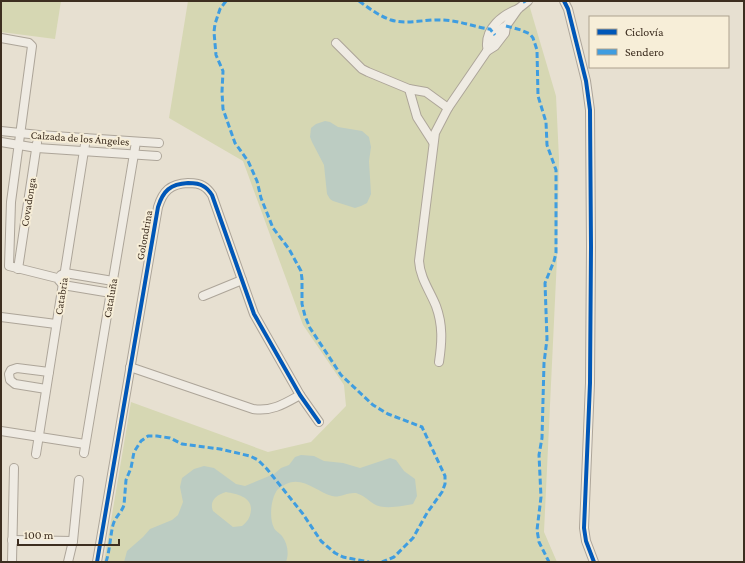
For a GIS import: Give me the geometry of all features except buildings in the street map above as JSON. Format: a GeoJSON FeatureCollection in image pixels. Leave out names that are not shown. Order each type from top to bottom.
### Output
{"type":"FeatureCollection","features":[{"type":"Feature","properties":{"kind":"street"},"geometry":{"type":"LineString","coordinates":[[439,362],[442,330],[440,318],[422,276],[419,262],[437,126],[487,51],[495,46],[505,33],[506,26],[518,9],[528,1]]}},
{"type":"Feature","properties":{"kind":"street"},"geometry":{"type":"LineString","coordinates":[[564,1],[568,9],[586,81],[590,110],[592,247],[590,368],[584,528],[586,541],[594,562]]}},
{"type":"Feature","properties":{"kind":"street"},"geometry":{"type":"LineString","coordinates":[[487,51],[487,35],[490,29],[508,13],[518,9]]}},
{"type":"Feature","properties":{"kind":"street"},"geometry":{"type":"LineString","coordinates":[[1,38],[29,43],[32,45],[11,212],[10,265],[14,268],[57,278],[63,285],[111,293]]}},
{"type":"Feature","properties":{"kind":"street"},"geometry":{"type":"LineString","coordinates":[[336,43],[362,69],[375,76],[408,89],[426,92],[448,108]]}},
{"type":"Feature","properties":{"kind":"street"},"geometry":{"type":"LineString","coordinates":[[408,89],[416,117],[434,142]]}},
{"type":"Feature","properties":{"kind":"street","name":"Calzada de los Ángeles"},"geometry":{"type":"LineString","coordinates":[[1,131],[21,134],[159,143]]}},
{"type":"Feature","properties":{"kind":"street","name":"Covadonga"},"geometry":{"type":"LineString","coordinates":[[14,268],[39,135]]}},
{"type":"Feature","properties":{"kind":"street","name":"Catabria"},"geometry":{"type":"LineString","coordinates":[[36,454],[86,138]]}},
{"type":"Feature","properties":{"kind":"street","name":"Calzada de los Ángeles"},"geometry":{"type":"LineString","coordinates":[[1,142],[37,148],[157,156]]}},
{"type":"Feature","properties":{"kind":"street","name":"Cataluña"},"geometry":{"type":"LineString","coordinates":[[84,453],[136,142]]}},
{"type":"Feature","properties":{"kind":"street","name":"Golondrina"},"geometry":{"type":"LineString","coordinates":[[98,562],[158,207],[161,197],[168,188],[178,183],[194,183],[203,185],[212,195],[254,314],[300,395],[319,422]]}},
{"type":"Feature","properties":{"kind":"street"},"geometry":{"type":"LineString","coordinates":[[57,278],[64,273],[113,281]]}},
{"type":"Feature","properties":{"kind":"street"},"geometry":{"type":"LineString","coordinates":[[203,296],[242,280]]}},
{"type":"Feature","properties":{"kind":"street"},"geometry":{"type":"LineString","coordinates":[[1,317],[56,324]]}},
{"type":"Feature","properties":{"kind":"street"},"geometry":{"type":"LineString","coordinates":[[130,367],[253,409],[260,410],[276,408],[300,395]]}},
{"type":"Feature","properties":{"kind":"street"},"geometry":{"type":"LineString","coordinates":[[46,389],[14,384],[10,380],[9,374],[11,370],[17,368],[49,372]]}},
{"type":"Feature","properties":{"kind":"street"},"geometry":{"type":"LineString","coordinates":[[1,431],[85,444]]}},
{"type":"Feature","properties":{"kind":"street"},"geometry":{"type":"LineString","coordinates":[[12,562],[14,468]]}},
{"type":"Feature","properties":{"kind":"street"},"geometry":{"type":"LineString","coordinates":[[68,562],[79,480]]}},
{"type":"Feature","properties":{"kind":"street"},"geometry":{"type":"LineString","coordinates":[[12,540],[72,541]]}},
{"type":"Feature","properties":{"kind":"green space"},"geometry":{"type":"Polygon","coordinates":[[[1,1],[61,1],[55,39],[1,32],[1,1]]]}},
{"type":"Feature","properties":{"kind":"green space"},"geometry":{"type":"Polygon","coordinates":[[[188,1],[528,1],[556,96],[559,159],[557,258],[544,532],[557,562],[104,562],[131,402],[268,452],[311,442],[346,406],[344,385],[303,325],[243,161],[169,118],[188,1]]]}},
{"type":"Feature","properties":{"kind":"shaded area"},"geometry":{"type":"Polygon","coordinates":[[[325,121],[338,127],[362,131],[369,137],[371,147],[369,161],[371,194],[367,203],[361,206],[355,208],[333,201],[327,194],[324,165],[310,137],[311,128],[316,124],[325,121]]]}},
{"type":"Feature","properties":{"kind":"shaded area"},"geometry":{"type":"Polygon","coordinates":[[[301,455],[314,456],[324,461],[343,463],[360,468],[390,458],[396,460],[404,471],[415,479],[417,496],[413,504],[382,507],[356,493],[332,496],[304,483],[292,482],[279,488],[274,495],[271,509],[272,524],[275,530],[282,536],[287,546],[288,552],[286,562],[124,562],[127,551],[150,529],[172,520],[178,515],[183,502],[180,487],[182,478],[194,469],[204,466],[214,468],[236,484],[245,486],[274,474],[281,468],[289,465],[295,457],[301,455]],[[226,492],[214,499],[212,504],[213,511],[233,527],[242,526],[249,517],[251,506],[243,497],[226,492]]]}},
{"type":"Feature","properties":{"kind":"marked path"},"geometry":{"type":"LineString","coordinates":[[226,1],[220,9],[214,32],[216,55],[223,71],[223,109],[235,143],[248,161],[257,181],[261,198],[273,228],[289,249],[301,271],[302,304],[310,328],[341,375],[373,405],[388,414],[422,427],[445,476],[445,484],[442,492],[427,513],[413,538],[394,557],[382,562]]}},
{"type":"Feature","properties":{"kind":"marked path"},"geometry":{"type":"LineString","coordinates":[[359,1],[378,14],[391,20],[403,22],[435,20],[454,21],[490,29],[495,35]]}},
{"type":"Feature","properties":{"kind":"marked path"},"geometry":{"type":"LineString","coordinates":[[506,26],[521,30],[530,34],[533,38],[537,50],[538,96],[546,122],[547,145],[556,170],[556,253],[545,283],[547,339],[544,363],[542,438],[539,455],[541,497],[537,530],[539,542],[549,562]]}},
{"type":"Feature","properties":{"kind":"marked path"},"geometry":{"type":"LineString","coordinates":[[106,562],[113,525],[124,505],[126,480],[131,468],[134,452],[141,441],[148,436],[170,438],[182,444],[220,449],[250,456],[258,460],[303,514],[321,541],[335,553],[343,557],[369,562]]}},
{"type":"Feature","properties":{"kind":"cycle path"},"geometry":{"type":"LineString","coordinates":[[564,1],[568,9],[586,81],[590,110],[590,383],[584,528],[586,541],[594,562]]}},
{"type":"Feature","properties":{"kind":"cycle path"},"geometry":{"type":"LineString","coordinates":[[97,562],[158,207],[162,197],[168,189],[176,185],[190,183],[198,184],[206,188],[212,195],[254,314],[300,395],[319,422]]}}]}
